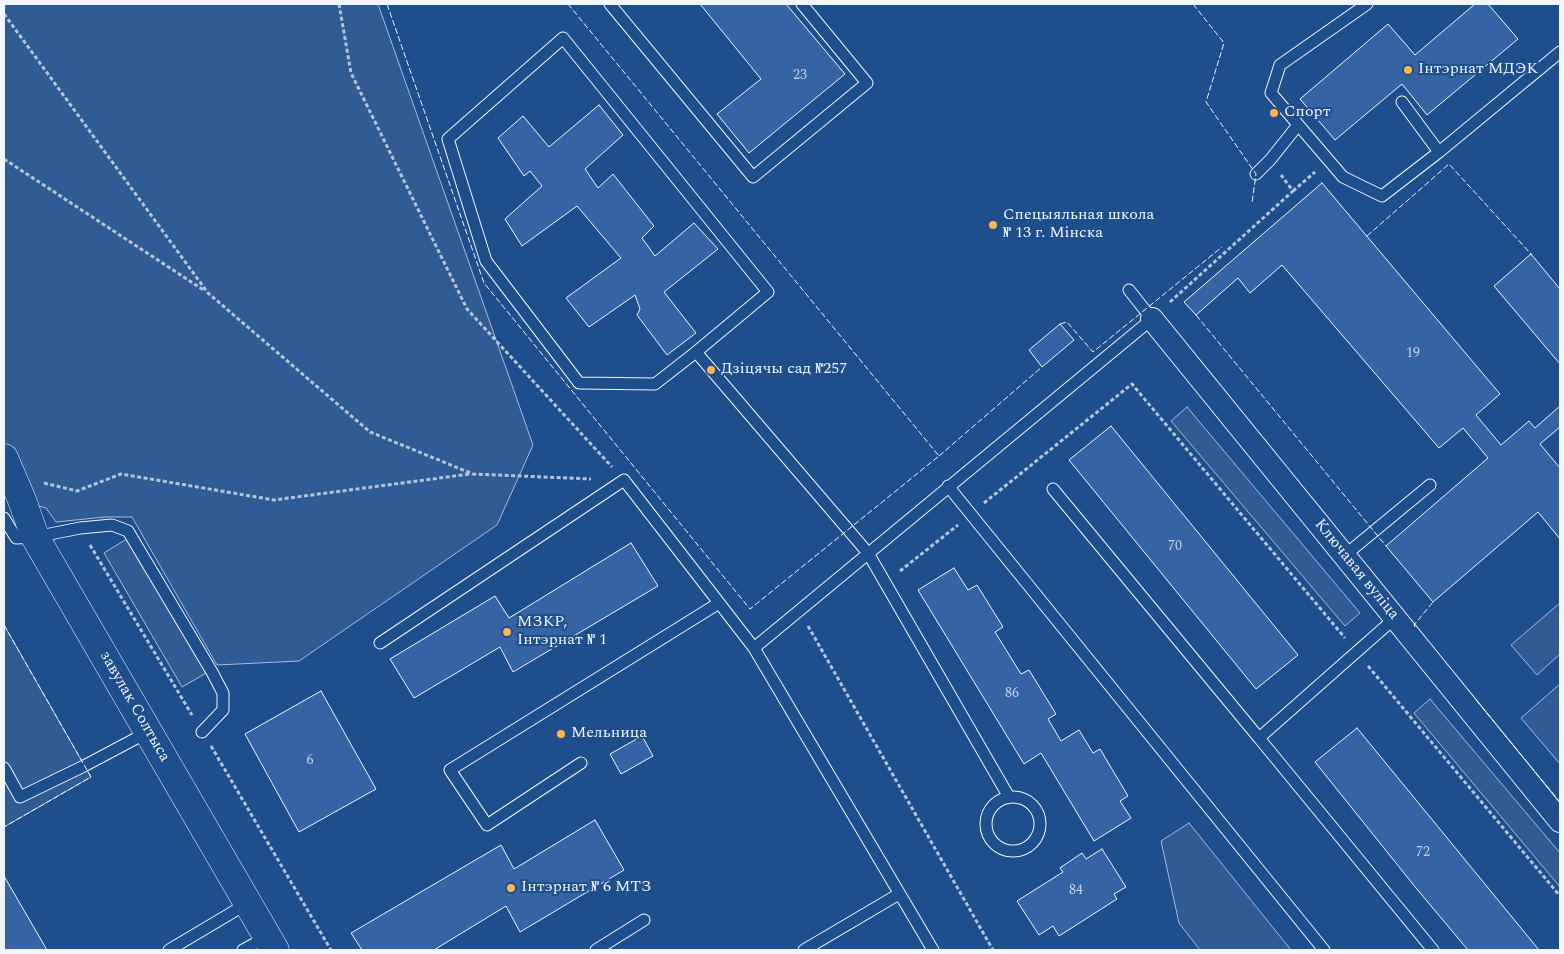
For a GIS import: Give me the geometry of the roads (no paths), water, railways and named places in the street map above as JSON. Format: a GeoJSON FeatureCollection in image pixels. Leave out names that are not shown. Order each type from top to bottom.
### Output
{"type":"FeatureCollection","features":[{"type":"Feature","properties":{"kind":"street","name":"Ключавая вуліца"},"geometry":{"type":"LineString","coordinates":[[1152,319],[1560,821]]}},
{"type":"Feature","properties":{"kind":"street","name":"завулак Солтыса"},"geometry":{"type":"LineString","coordinates":[[8,467],[35,537],[271,944]]}},
{"type":"Feature","properties":{"kind":"lane"},"geometry":{"type":"LineString","coordinates":[[610,4],[753,177],[867,83],[802,4]]}},
{"type":"Feature","properties":{"kind":"lane"},"geometry":{"type":"LineString","coordinates":[[1367,4],[1280,66],[1271,93],[1343,176],[1382,196],[1439,152],[1560,52]]}},
{"type":"Feature","properties":{"kind":"lane"},"geometry":{"type":"LineString","coordinates":[[563,38],[768,292],[696,352],[655,384],[579,383],[486,261],[448,139],[563,38]]}},
{"type":"Feature","properties":{"kind":"lane"},"geometry":{"type":"LineString","coordinates":[[1402,102],[1439,152]]}},
{"type":"Feature","properties":{"kind":"lane"},"geometry":{"type":"LineString","coordinates":[[1256,174],[1270,160],[1298,125]]}},
{"type":"Feature","properties":{"kind":"lane"},"geometry":{"type":"LineString","coordinates":[[754,648],[1152,319],[1129,290]]}},
{"type":"Feature","properties":{"kind":"lane"},"geometry":{"type":"LineString","coordinates":[[696,352],[868,553],[1009,797]]}},
{"type":"Feature","properties":{"kind":"lane"},"geometry":{"type":"LineString","coordinates":[[380,642],[624,480],[754,648],[933,950]]}},
{"type":"Feature","properties":{"kind":"lane"},"geometry":{"type":"LineString","coordinates":[[1344,556],[1430,485]]}},
{"type":"Feature","properties":{"kind":"lane"},"geometry":{"type":"LineString","coordinates":[[948,486],[1324,950]]}},
{"type":"Feature","properties":{"kind":"lane"},"geometry":{"type":"LineString","coordinates":[[1053,489],[1433,950]]}},
{"type":"Feature","properties":{"kind":"lane"},"geometry":{"type":"LineString","coordinates":[[4,518],[16,538],[35,537],[80,528],[112,525],[128,531],[212,672],[222,693],[223,710],[202,732]]}},
{"type":"Feature","properties":{"kind":"lane"},"geometry":{"type":"LineString","coordinates":[[581,763],[488,824],[450,770],[719,603]]}},
{"type":"Feature","properties":{"kind":"lane"},"geometry":{"type":"LineString","coordinates":[[1259,738],[1394,618]]}},
{"type":"Feature","properties":{"kind":"lane"},"geometry":{"type":"LineString","coordinates":[[4,768],[20,797],[148,732]]}},
{"type":"Feature","properties":{"kind":"lane"},"geometry":{"type":"LineString","coordinates":[[1009,797],[1018,797],[1034,806],[1040,822],[1040,831],[1036,839],[1030,846],[1022,850],[1005,850],[997,846],[991,839],[986,822],[993,806],[1000,800],[1009,797]]}},
{"type":"Feature","properties":{"kind":"lane"},"geometry":{"type":"LineString","coordinates":[[804,950],[899,894]]}},
{"type":"Feature","properties":{"kind":"lane"},"geometry":{"type":"LineString","coordinates":[[169,950],[248,903]]}},
{"type":"Feature","properties":{"kind":"lane"},"geometry":{"type":"LineString","coordinates":[[596,950],[644,920]]}},
{"type":"Feature","properties":{"kind":"lane"},"geometry":{"type":"LineString","coordinates":[[243,950],[271,944]]}},
{"type":"Feature","properties":{"kind":"place","name":"Інтэрнат МДЭК"},"geometry":{"type":"Point","coordinates":[1408,70]}},
{"type":"Feature","properties":{"kind":"place","name":"Спорт"},"geometry":{"type":"Point","coordinates":[1274,113]}},
{"type":"Feature","properties":{"kind":"place","name":"Спецыяльная школа № 13 г. Мінска"},"geometry":{"type":"Point","coordinates":[993,225]}},
{"type":"Feature","properties":{"kind":"place","name":"Дзіцячы сад №257"},"geometry":{"type":"Point","coordinates":[711,370]}},
{"type":"Feature","properties":{"kind":"place","name":"МЗКР, Інтэрнат № 1"},"geometry":{"type":"Point","coordinates":[507,632]}},
{"type":"Feature","properties":{"kind":"place","name":"Мельница"},"geometry":{"type":"Point","coordinates":[561,734]}},
{"type":"Feature","properties":{"kind":"place","name":"Інтэрнат № 6 МТЗ"},"geometry":{"type":"Point","coordinates":[511,888]}}]}
